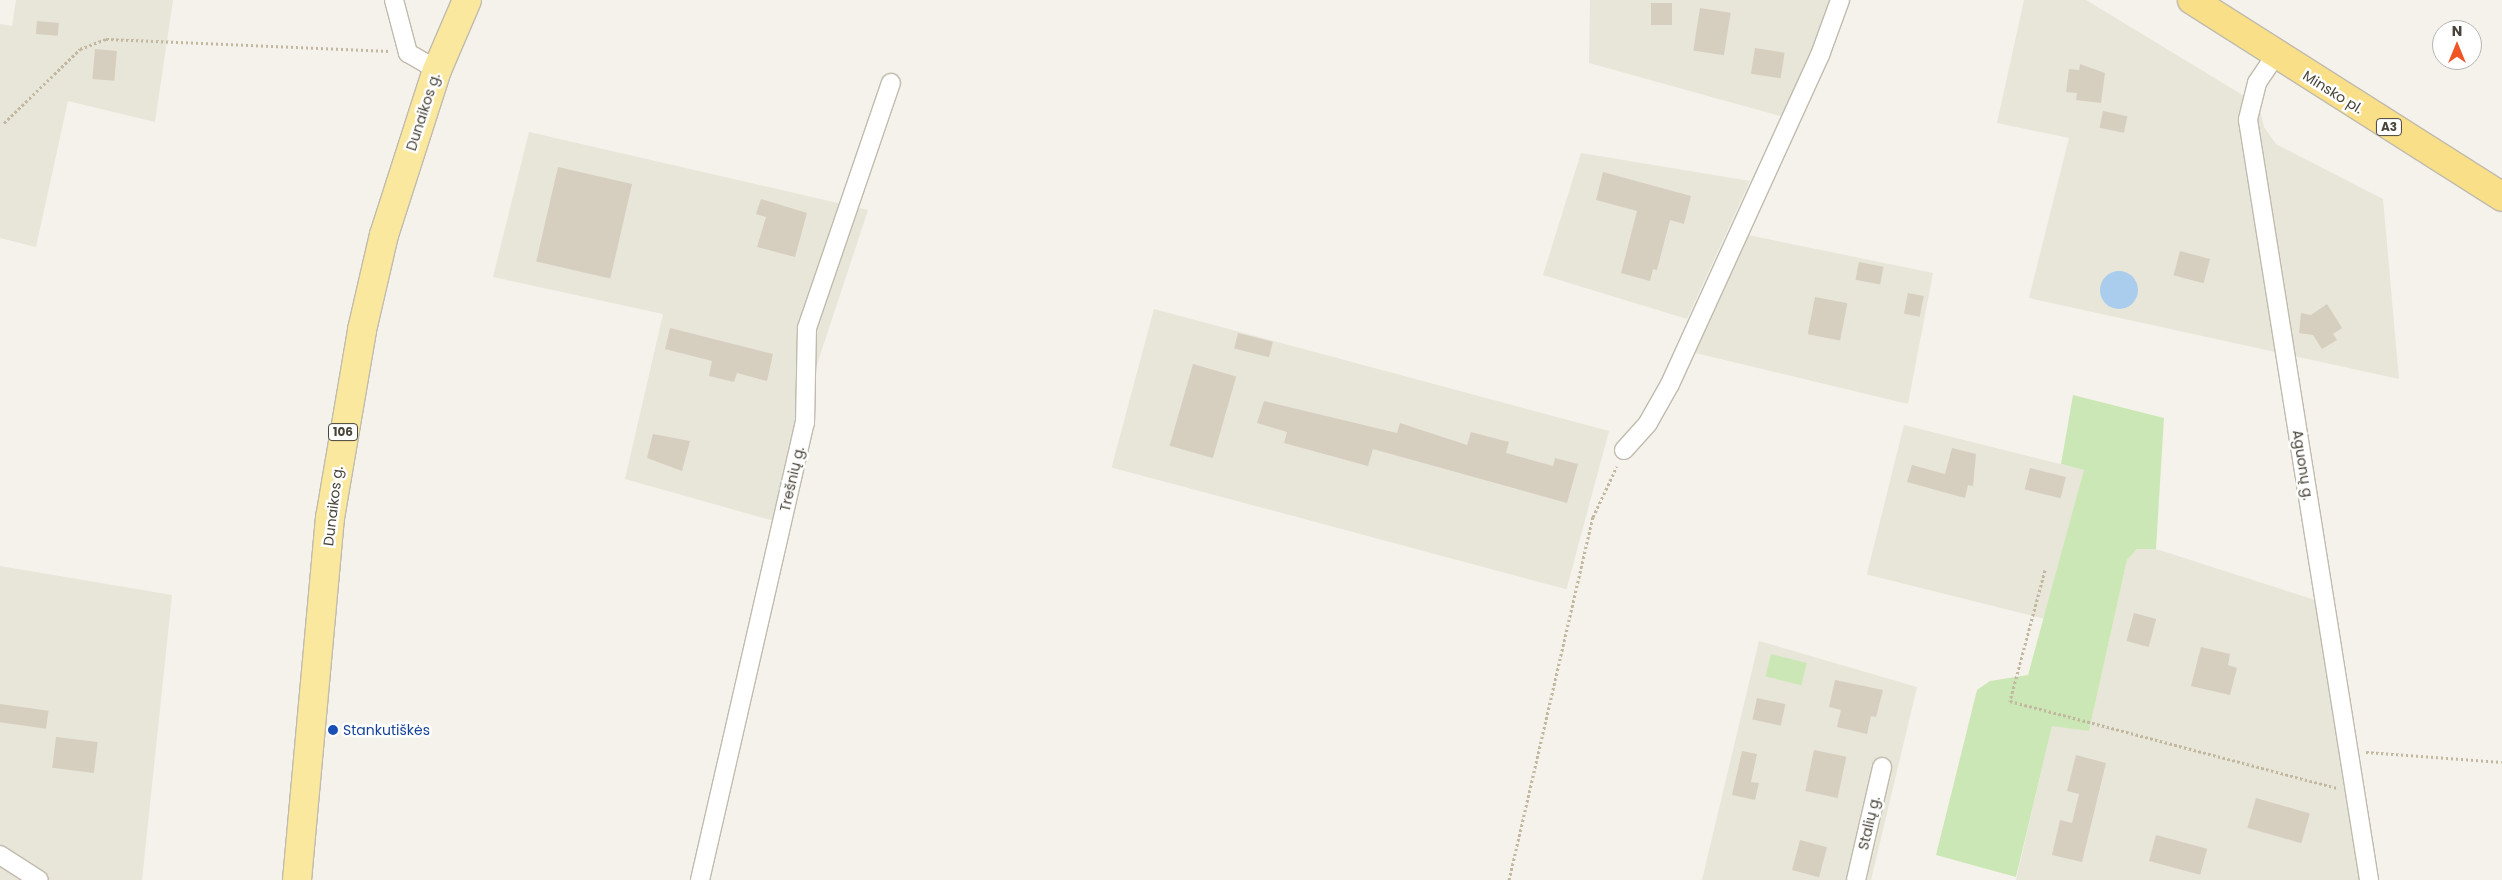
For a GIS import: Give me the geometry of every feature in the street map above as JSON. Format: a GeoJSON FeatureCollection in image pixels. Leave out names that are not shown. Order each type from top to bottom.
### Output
{"type":"FeatureCollection","features":[{"type":"Feature","properties":{"kind":"highway","name":"Minsko pl."},"geometry":{"type":"LineString","coordinates":[[2192,0],[2275,56],[2502,197]]}},
{"type":"Feature","properties":{"kind":"main road","name":"Dunaikos g."},"geometry":{"type":"LineString","coordinates":[[297,880],[330,518],[346,416],[384,235],[437,70],[467,0]]}},
{"type":"Feature","properties":{"kind":"street"},"geometry":{"type":"LineString","coordinates":[[394,0],[408,53],[437,70]]}},
{"type":"Feature","properties":{"kind":"street"},"geometry":{"type":"LineString","coordinates":[[1624,450],[1648,422],[1670,384],[1820,55],[1840,0]]}},
{"type":"Feature","properties":{"kind":"street","name":"Aguonų g."},"geometry":{"type":"LineString","coordinates":[[2275,56],[2257,83],[2248,120],[2369,880]]}},
{"type":"Feature","properties":{"kind":"street","name":"Trešnių g."},"geometry":{"type":"LineString","coordinates":[[700,880],[805,423],[807,328],[891,83]]}},
{"type":"Feature","properties":{"kind":"street","name":"Stalių g."},"geometry":{"type":"LineString","coordinates":[[1856,880],[1882,767]]}},
{"type":"Feature","properties":{"kind":"street"},"geometry":{"type":"LineString","coordinates":[[0,855],[39,880]]}},
{"type":"Feature","properties":{"kind":"path"},"geometry":{"type":"LineString","coordinates":[[4,123],[80,49],[106,39],[408,53]]}},
{"type":"Feature","properties":{"kind":"path"},"geometry":{"type":"LineString","coordinates":[[1509,880],[1593,517],[1624,450]]}},
{"type":"Feature","properties":{"kind":"path"},"geometry":{"type":"LineString","coordinates":[[2045,570],[2010,701],[2355,792]]}},
{"type":"Feature","properties":{"kind":"path"},"geometry":{"type":"LineString","coordinates":[[2348,749],[2502,762]]}},
{"type":"Feature","properties":{"kind":"shaded area"},"geometry":{"type":"Polygon","coordinates":[[[16,0],[173,0],[155,122],[68,101],[36,247],[0,238],[0,24],[12,26],[16,0]]]}},
{"type":"Feature","properties":{"kind":"shaded area"},"geometry":{"type":"Polygon","coordinates":[[[1590,0],[1832,0],[1784,117],[1589,63],[1590,0]]]}},
{"type":"Feature","properties":{"kind":"shaded area"},"geometry":{"type":"Polygon","coordinates":[[[2024,0],[2086,0],[2259,105],[2264,127],[2276,144],[2383,199],[2399,379],[2029,298],[2069,138],[1997,123],[2024,0]]]}},
{"type":"Feature","properties":{"kind":"shaded area"},"geometry":{"type":"Polygon","coordinates":[[[529,132],[868,210],[798,422],[774,521],[625,479],[663,314],[493,277],[529,132]]]}},
{"type":"Feature","properties":{"kind":"shaded area"},"geometry":{"type":"Polygon","coordinates":[[[1581,153],[1750,181],[1687,319],[1543,275],[1581,153]]]}},
{"type":"Feature","properties":{"kind":"shaded area"},"geometry":{"type":"Polygon","coordinates":[[[1743,234],[1933,273],[1908,404],[1691,352],[1743,234]]]}},
{"type":"Feature","properties":{"kind":"shaded area"},"geometry":{"type":"Polygon","coordinates":[[[1154,309],[1609,431],[1567,589],[1112,467],[1154,309]]]}},
{"type":"Feature","properties":{"kind":"shaded area"},"geometry":{"type":"Polygon","coordinates":[[[1904,425],[2085,470],[2048,620],[1867,574],[1904,425]]]}},
{"type":"Feature","properties":{"kind":"shaded area"},"geometry":{"type":"Polygon","coordinates":[[[2137,549],[2156,549],[2315,600],[2364,880],[2016,880],[2052,725],[2089,731],[2127,560],[2137,549]]]}},
{"type":"Feature","properties":{"kind":"shaded area"},"geometry":{"type":"Polygon","coordinates":[[[0,566],[172,595],[142,880],[0,880],[0,566]]]}},
{"type":"Feature","properties":{"kind":"shaded area"},"geometry":{"type":"Polygon","coordinates":[[[1759,641],[1917,687],[1871,880],[1702,880],[1759,641]]]}},
{"type":"Feature","properties":{"kind":"green space"},"geometry":{"type":"Polygon","coordinates":[[[2073,395],[2164,418],[2156,549],[2137,549],[2127,560],[2089,731],[2052,726],[2016,877],[1936,855],[1977,690],[1990,681],[2028,675],[2084,470],[2061,464],[2073,395]]]}},
{"type":"Feature","properties":{"kind":"green space"},"geometry":{"type":"Polygon","coordinates":[[[1771,654],[1807,663],[1801,685],[1765,676],[1771,654]]]}},
{"type":"Feature","properties":{"kind":"water"},"geometry":{"type":"Polygon","coordinates":[[[2119,271],[2133,276],[2138,290],[2133,304],[2119,309],[2105,304],[2100,290],[2105,276],[2119,271]]]}},
{"type":"Feature","properties":{"kind":"building"},"geometry":{"type":"Polygon","coordinates":[[[1651,3],[1672,3],[1672,25],[1651,25],[1651,3]]]}},
{"type":"Feature","properties":{"kind":"building"},"geometry":{"type":"Polygon","coordinates":[[[1700,8],[1731,13],[1724,55],[1693,50],[1700,8]]]}},
{"type":"Feature","properties":{"kind":"building"},"geometry":{"type":"Polygon","coordinates":[[[37,21],[59,23],[58,36],[36,34],[37,21]]]}},
{"type":"Feature","properties":{"kind":"building"},"geometry":{"type":"Polygon","coordinates":[[[1755,48],[1785,53],[1781,78],[1751,74],[1755,48]]]}},
{"type":"Feature","properties":{"kind":"building"},"geometry":{"type":"Polygon","coordinates":[[[95,49],[117,51],[114,81],[92,79],[95,49]]]}},
{"type":"Feature","properties":{"kind":"building"},"geometry":{"type":"Polygon","coordinates":[[[2080,64],[2105,73],[2101,103],[2076,100],[2077,93],[2066,92],[2069,69],[2079,70],[2080,64]]]}},
{"type":"Feature","properties":{"kind":"building"},"geometry":{"type":"Polygon","coordinates":[[[2103,111],[2127,116],[2124,133],[2099,128],[2103,111]]]}},
{"type":"Feature","properties":{"kind":"building"},"geometry":{"type":"Polygon","coordinates":[[[558,167],[632,184],[610,279],[536,262],[558,167]]]}},
{"type":"Feature","properties":{"kind":"building"},"geometry":{"type":"Polygon","coordinates":[[[1603,172],[1691,196],[1684,224],[1670,220],[1657,270],[1653,269],[1650,281],[1621,273],[1637,211],[1596,200],[1603,172]]]}},
{"type":"Feature","properties":{"kind":"building"},"geometry":{"type":"Polygon","coordinates":[[[761,199],[807,213],[795,257],[757,247],[766,217],[756,214],[761,199]]]}},
{"type":"Feature","properties":{"kind":"building"},"geometry":{"type":"Polygon","coordinates":[[[2180,251],[2210,259],[2203,283],[2174,275],[2180,251]]]}},
{"type":"Feature","properties":{"kind":"building"},"geometry":{"type":"Polygon","coordinates":[[[1859,262],[1884,267],[1880,284],[1856,280],[1859,262]]]}},
{"type":"Feature","properties":{"kind":"building"},"geometry":{"type":"Polygon","coordinates":[[[1908,293],[1924,296],[1920,317],[1904,314],[1908,293]]]}},
{"type":"Feature","properties":{"kind":"building"},"geometry":{"type":"Polygon","coordinates":[[[1815,297],[1847,303],[1840,341],[1808,334],[1815,297]]]}},
{"type":"Feature","properties":{"kind":"building"},"geometry":{"type":"Polygon","coordinates":[[[2327,304],[2342,328],[2333,334],[2337,340],[2322,349],[2313,335],[2299,333],[2301,313],[2311,315],[2327,304]]]}},
{"type":"Feature","properties":{"kind":"building"},"geometry":{"type":"Polygon","coordinates":[[[670,328],[773,354],[767,381],[737,373],[734,382],[709,376],[712,361],[665,349],[670,328]]]}},
{"type":"Feature","properties":{"kind":"building"},"geometry":{"type":"Polygon","coordinates":[[[1238,333],[1273,342],[1269,357],[1234,349],[1238,333]]]}},
{"type":"Feature","properties":{"kind":"building"},"geometry":{"type":"Polygon","coordinates":[[[1193,364],[1236,376],[1213,458],[1170,446],[1193,364]]]}},
{"type":"Feature","properties":{"kind":"building"},"geometry":{"type":"Polygon","coordinates":[[[1264,401],[1397,433],[1400,423],[1467,445],[1471,432],[1509,442],[1506,453],[1553,466],[1555,458],[1578,464],[1567,503],[1373,449],[1368,466],[1284,443],[1287,432],[1257,423],[1264,401]]]}},
{"type":"Feature","properties":{"kind":"building"},"geometry":{"type":"Polygon","coordinates":[[[653,434],[690,441],[682,471],[647,458],[653,434]]]}},
{"type":"Feature","properties":{"kind":"building"},"geometry":{"type":"Polygon","coordinates":[[[1952,448],[1976,454],[1973,486],[1968,485],[1965,498],[1907,482],[1912,465],[1945,474],[1952,448]]]}},
{"type":"Feature","properties":{"kind":"building"},"geometry":{"type":"Polygon","coordinates":[[[2030,468],[2066,477],[2061,498],[2025,489],[2030,468]]]}},
{"type":"Feature","properties":{"kind":"building"},"geometry":{"type":"Polygon","coordinates":[[[2134,613],[2156,619],[2149,647],[2126,641],[2134,613]]]}},
{"type":"Feature","properties":{"kind":"building"},"geometry":{"type":"Polygon","coordinates":[[[2201,647],[2230,654],[2228,665],[2237,668],[2230,695],[2191,686],[2201,647]]]}},
{"type":"Feature","properties":{"kind":"building"},"geometry":{"type":"Polygon","coordinates":[[[1835,680],[1883,690],[1876,717],[1871,716],[1867,734],[1837,727],[1841,710],[1829,707],[1835,680]]]}},
{"type":"Feature","properties":{"kind":"building"},"geometry":{"type":"Polygon","coordinates":[[[1757,698],[1785,704],[1781,726],[1752,720],[1757,698]]]}},
{"type":"Feature","properties":{"kind":"building"},"geometry":{"type":"Polygon","coordinates":[[[0,704],[49,711],[46,729],[0,722],[0,704]]]}},
{"type":"Feature","properties":{"kind":"building"},"geometry":{"type":"Polygon","coordinates":[[[56,737],[98,742],[94,773],[52,768],[56,737]]]}},
{"type":"Feature","properties":{"kind":"building"},"geometry":{"type":"Polygon","coordinates":[[[1814,750],[1846,757],[1838,798],[1805,791],[1814,750]]]}},
{"type":"Feature","properties":{"kind":"building"},"geometry":{"type":"Polygon","coordinates":[[[1742,751],[1757,754],[1751,782],[1759,783],[1755,800],[1732,795],[1742,751]]]}},
{"type":"Feature","properties":{"kind":"building"},"geometry":{"type":"Polygon","coordinates":[[[2076,755],[2106,763],[2082,862],[2052,855],[2060,820],[2072,823],[2079,794],[2067,791],[2076,755]]]}},
{"type":"Feature","properties":{"kind":"building"},"geometry":{"type":"Polygon","coordinates":[[[2256,798],[2310,813],[2301,843],[2247,828],[2256,798]]]}},
{"type":"Feature","properties":{"kind":"building"},"geometry":{"type":"Polygon","coordinates":[[[2156,835],[2207,849],[2200,875],[2149,861],[2156,835]]]}},
{"type":"Feature","properties":{"kind":"building"},"geometry":{"type":"Polygon","coordinates":[[[1800,840],[1827,847],[1819,877],[1792,870],[1800,840]]]}},
{"type":"Feature","properties":{"kind":"place","name":"Stankutiškės"},"geometry":{"type":"Point","coordinates":[333,730]}}]}
